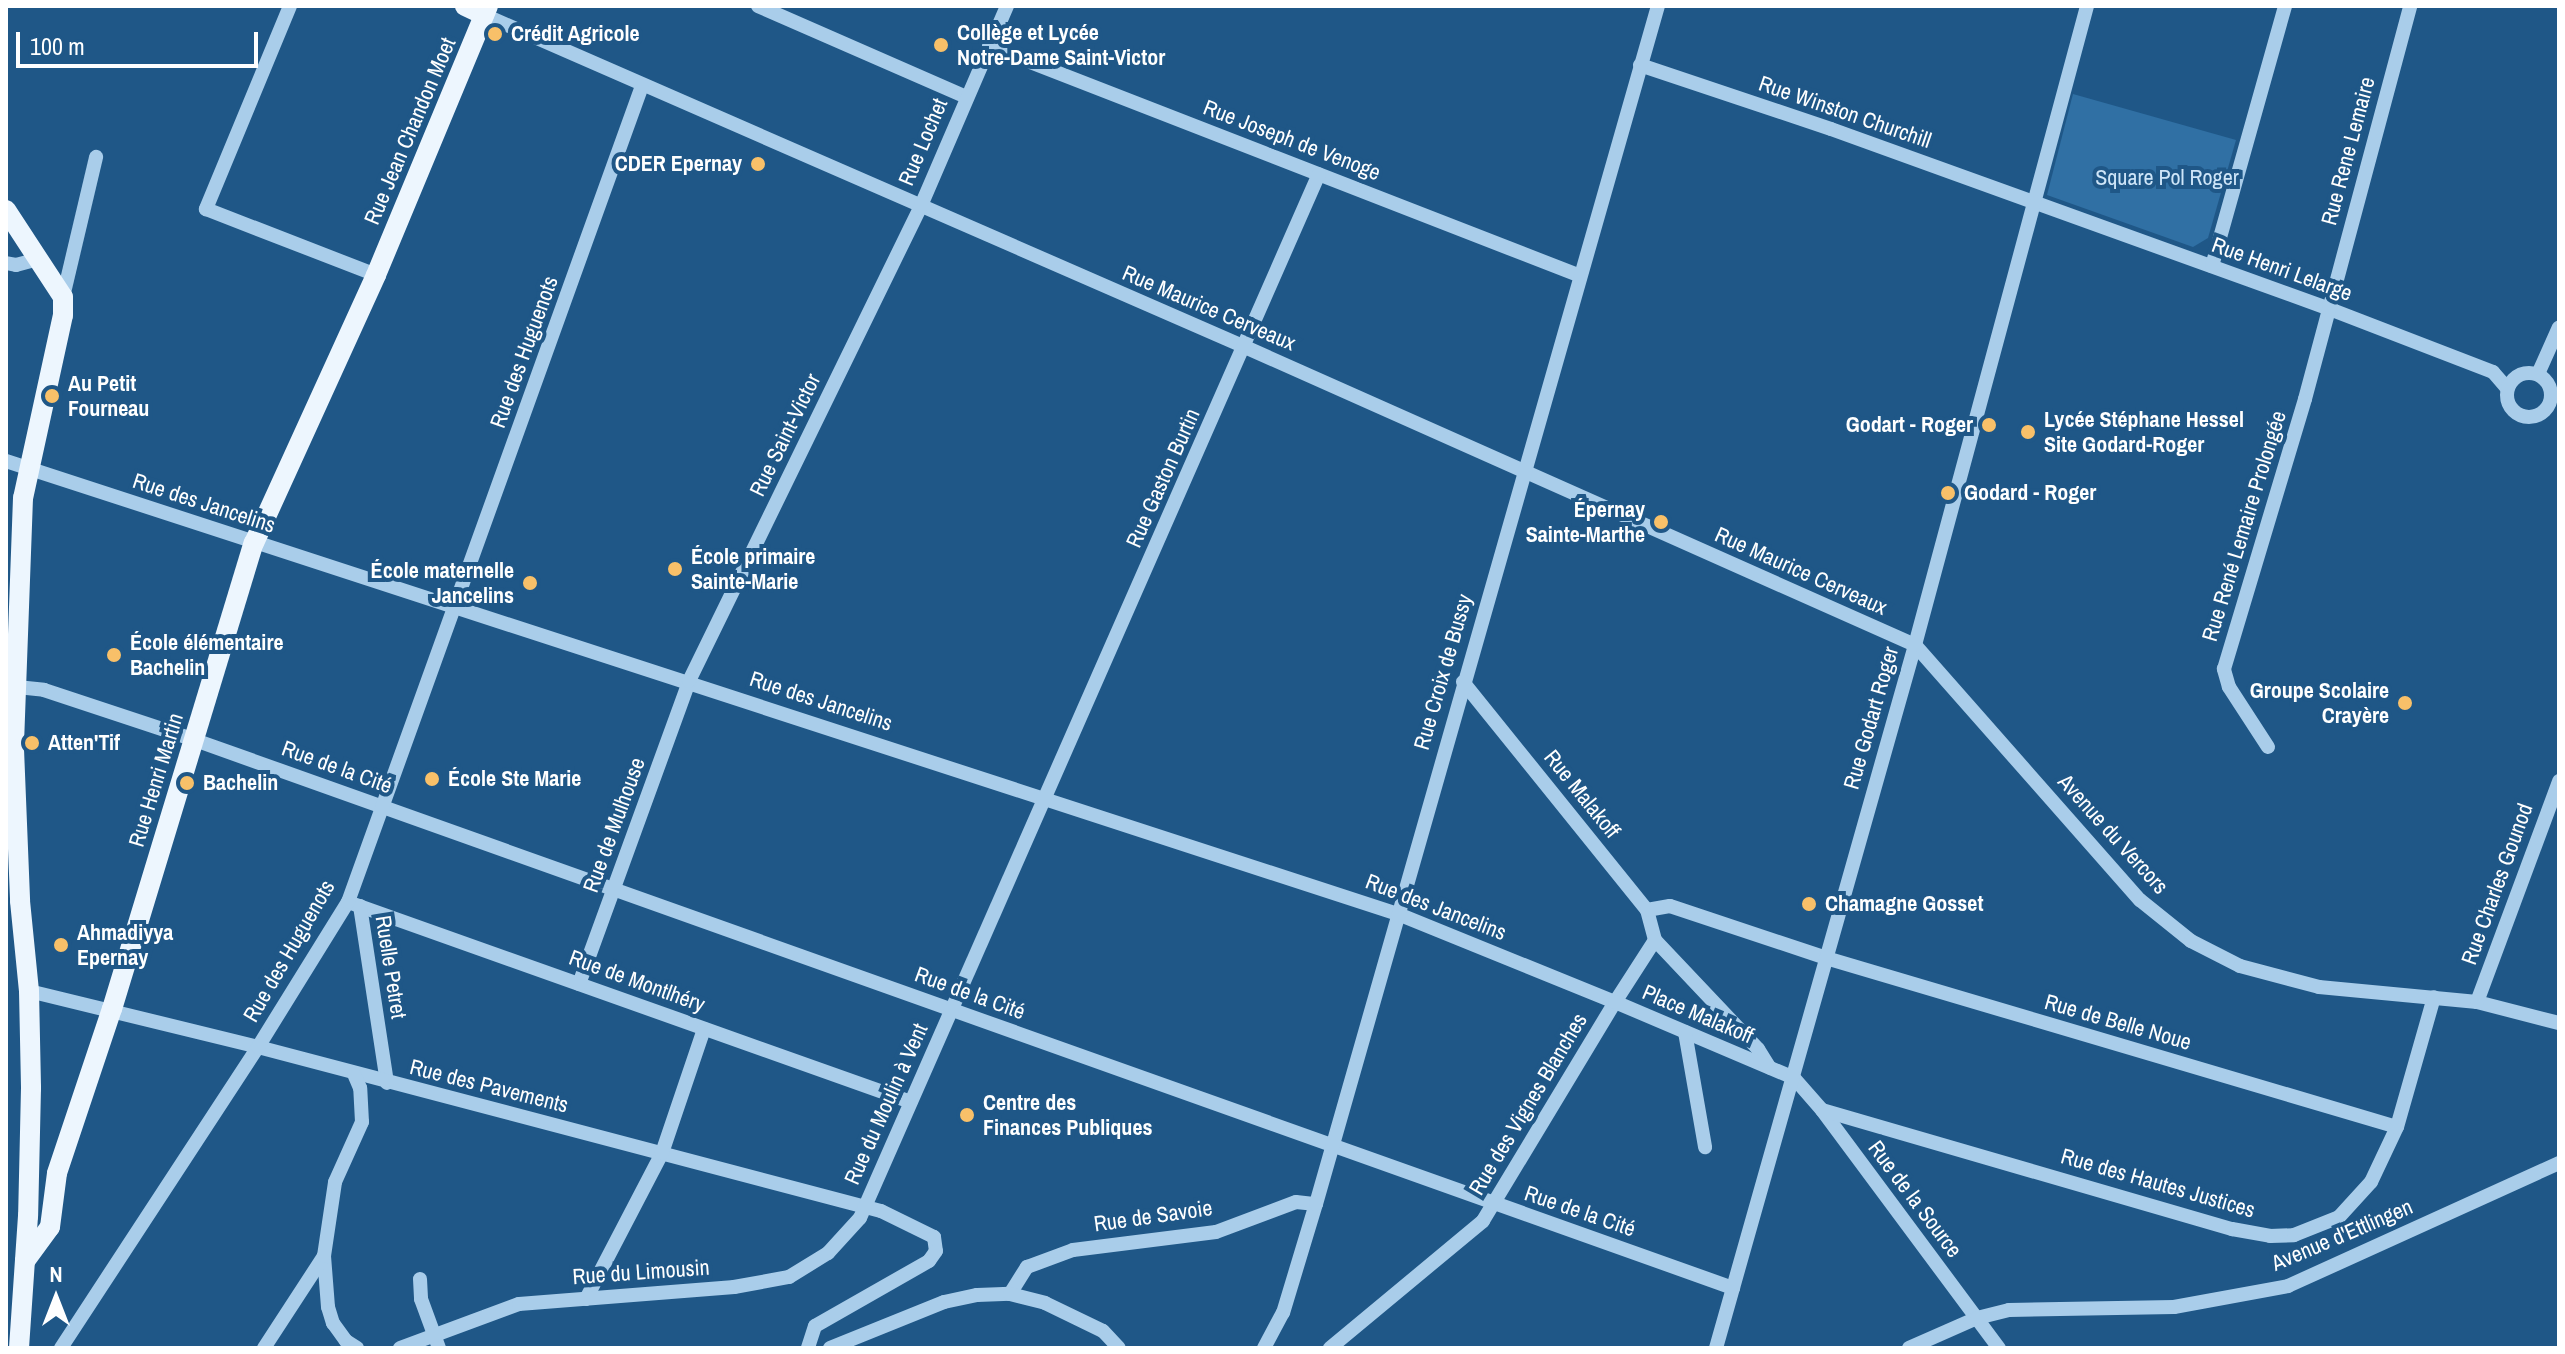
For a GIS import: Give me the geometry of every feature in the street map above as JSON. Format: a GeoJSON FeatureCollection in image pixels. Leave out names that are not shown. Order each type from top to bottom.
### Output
{"type":"FeatureCollection","features":[{"type":"Feature","properties":{"kind":"main road"},"geometry":{"type":"LineString","coordinates":[[465,6],[486,10]]}},
{"type":"Feature","properties":{"kind":"main road","name":"Rue Jean Chandon Moet"},"geometry":{"type":"LineString","coordinates":[[376,275],[486,10]]}},
{"type":"Feature","properties":{"kind":"main road"},"geometry":{"type":"LineString","coordinates":[[6,210],[63,297],[63,315],[23,498],[14,749],[13,901],[29,991],[31,1088],[19,1348]]}},
{"type":"Feature","properties":{"kind":"main road","name":"Rue Henri Martin"},"geometry":{"type":"LineString","coordinates":[[25,1261],[50,1227],[57,1173],[112,1009],[254,543],[376,275]]}},
{"type":"Feature","properties":{"kind":"street"},"geometry":{"type":"LineString","coordinates":[[290,6],[206,209],[376,275]]}},
{"type":"Feature","properties":{"kind":"street"},"geometry":{"type":"LineString","coordinates":[[758,6],[966,97]]}},
{"type":"Feature","properties":{"kind":"street","name":"Rue Lochet"},"geometry":{"type":"LineString","coordinates":[[920,208],[1007,6]]}},
{"type":"Feature","properties":{"kind":"street","name":"Rue Croix de Bussy"},"geometry":{"type":"LineString","coordinates":[[1264,1348],[1283,1313],[1316,1204],[1578,275],[1658,6]]}},
{"type":"Feature","properties":{"kind":"street","name":"Rue Godart Roger"},"geometry":{"type":"LineString","coordinates":[[1716,1348],[1915,645],[2087,6]]}},
{"type":"Feature","properties":{"kind":"street"},"geometry":{"type":"LineString","coordinates":[[2212,266],[2285,6]]}},
{"type":"Feature","properties":{"kind":"street","name":"Rue Rene Lemaire"},"geometry":{"type":"LineString","coordinates":[[2327,308],[2410,6]]}},
{"type":"Feature","properties":{"kind":"street","name":"Rue Maurice Cerveaux"},"geometry":{"type":"LineString","coordinates":[[486,10],[642,86],[1245,347],[1915,645]]}},
{"type":"Feature","properties":{"kind":"street","name":"Rue Joseph de Venoge"},"geometry":{"type":"LineString","coordinates":[[989,46],[1578,275]]}},
{"type":"Feature","properties":{"kind":"street","name":"Rue Winston Churchill"},"geometry":{"type":"LineString","coordinates":[[1640,65],[2036,203]]}},
{"type":"Feature","properties":{"kind":"street","name":"Rue des Huguenots"},"geometry":{"type":"LineString","coordinates":[[61,1348],[354,904],[381,806],[456,607],[642,86]]}},
{"type":"Feature","properties":{"kind":"street"},"geometry":{"type":"LineString","coordinates":[[63,297],[96,157]]}},
{"type":"Feature","properties":{"kind":"street","name":"Rue Gaston Burtin"},"geometry":{"type":"LineString","coordinates":[[1044,798],[1319,174]]}},
{"type":"Feature","properties":{"kind":"street","name":"Rue Henri Lelarge"},"geometry":{"type":"LineString","coordinates":[[2036,203],[2327,308],[2493,372],[2507,388]]}},
{"type":"Feature","properties":{"kind":"street","name":"Rue Saint-Victor"},"geometry":{"type":"LineString","coordinates":[[689,681],[920,208]]}},
{"type":"Feature","properties":{"kind":"street"},"geometry":{"type":"LineString","coordinates":[[6,263],[16,265],[38,259]]}},
{"type":"Feature","properties":{"kind":"street","name":"Rue René Lemaire Prolongée"},"geometry":{"type":"LineString","coordinates":[[2268,747],[2229,687],[2224,669],[2286,466],[2327,308]]}},
{"type":"Feature","properties":{"kind":"street"},"geometry":{"type":"LineString","coordinates":[[2538,374],[2559,327]]}},
{"type":"Feature","properties":{"kind":"street"},"geometry":{"type":"LineString","coordinates":[[2538,374],[2551,391],[2554,407],[2531,417],[2516,414],[2507,402],[2507,388],[2516,376],[2538,374]]}},
{"type":"Feature","properties":{"kind":"street","name":"Rue des Jancelins"},"geometry":{"type":"LineString","coordinates":[[6,461],[1398,914],[1615,1002]]}},
{"type":"Feature","properties":{"kind":"street","name":"Avenue du Vercors"},"geometry":{"type":"LineString","coordinates":[[1915,645],[2014,754],[2116,876],[2159,918],[2191,941],[2240,966],[2300,983],[2342,991],[2477,1002],[2559,1023]]}},
{"type":"Feature","properties":{"kind":"street","name":"Rue de Mulhouse"},"geometry":{"type":"LineString","coordinates":[[579,984],[689,681]]}},
{"type":"Feature","properties":{"kind":"street","name":"Rue Malakoff"},"geometry":{"type":"LineString","coordinates":[[1463,682],[1647,910],[1655,940]]}},
{"type":"Feature","properties":{"kind":"street","name":"Rue de la Cité"},"geometry":{"type":"LineString","coordinates":[[17,687],[44,690],[192,739],[1733,1288]]}},
{"type":"Feature","properties":{"kind":"street","name":"Rue Charles Gounod"},"geometry":{"type":"LineString","coordinates":[[2477,1002],[2559,781]]}},
{"type":"Feature","properties":{"kind":"street","name":"Rue du Moulin à Vent"},"geometry":{"type":"LineString","coordinates":[[865,1209],[1044,798]]}},
{"type":"Feature","properties":{"kind":"street","name":"Rue de Montlhéry"},"geometry":{"type":"LineString","coordinates":[[354,904],[911,1102]]}},
{"type":"Feature","properties":{"kind":"street","name":"Ruelle Petret"},"geometry":{"type":"LineString","coordinates":[[354,904],[387,1083]]}},
{"type":"Feature","properties":{"kind":"street","name":"Rue de Belle Noue"},"geometry":{"type":"LineString","coordinates":[[1647,910],[1670,906],[1826,958],[2397,1127]]}},
{"type":"Feature","properties":{"kind":"street","name":"Place Malakoff"},"geometry":{"type":"LineString","coordinates":[[1770,1068],[1758,1049],[1655,940],[1615,1002],[1685,1032],[1770,1068],[1794,1078]]}},
{"type":"Feature","properties":{"kind":"street","name":"Rue des Pavements"},"geometry":{"type":"LineString","coordinates":[[29,991],[112,1009],[881,1211],[934,1237],[936,1251],[929,1261],[815,1326],[808,1348]]}},
{"type":"Feature","properties":{"kind":"street","name":"Rue des Hautes Justices"},"geometry":{"type":"LineString","coordinates":[[1822,1110],[2232,1229],[2270,1236],[2308,1231],[2349,1209],[2371,1182],[2397,1127],[2434,997]]}},
{"type":"Feature","properties":{"kind":"street","name":"Rue des Vignes Blanches"},"geometry":{"type":"LineString","coordinates":[[1330,1348],[1483,1221],[1615,1002]]}},
{"type":"Feature","properties":{"kind":"street"},"geometry":{"type":"LineString","coordinates":[[586,1299],[662,1153],[704,1029]]}},
{"type":"Feature","properties":{"kind":"street"},"geometry":{"type":"LineString","coordinates":[[1685,1032],[1705,1147]]}},
{"type":"Feature","properties":{"kind":"street"},"geometry":{"type":"LineString","coordinates":[[354,1074],[360,1088],[362,1122],[335,1182],[324,1256],[330,1315],[346,1341],[357,1348]]}},
{"type":"Feature","properties":{"kind":"street","name":"Rue de la Source"},"geometry":{"type":"LineString","coordinates":[[1794,1078],[1822,1110],[1999,1348]]}},
{"type":"Feature","properties":{"kind":"street","name":"Avenue d'Ettlingen"},"geometry":{"type":"LineString","coordinates":[[1909,1348],[1977,1318],[2009,1310],[2174,1307],[2288,1286],[2555,1165]]}},
{"type":"Feature","properties":{"kind":"street","name":"Rue de Savoie"},"geometry":{"type":"LineString","coordinates":[[1010,1294],[1027,1267],[1073,1250],[1216,1232],[1296,1202],[1316,1204]]}},
{"type":"Feature","properties":{"kind":"street","name":"Rue du Limousin"},"geometry":{"type":"LineString","coordinates":[[400,1348],[437,1342],[519,1304],[734,1287],[789,1277],[828,1253],[865,1209]]}},
{"type":"Feature","properties":{"kind":"street"},"geometry":{"type":"LineString","coordinates":[[264,1348],[324,1256]]}},
{"type":"Feature","properties":{"kind":"street"},"geometry":{"type":"LineString","coordinates":[[420,1279],[421,1299],[437,1342]]}},
{"type":"Feature","properties":{"kind":"street"},"geometry":{"type":"LineString","coordinates":[[830,1348],[944,1302],[977,1295],[1010,1294],[1045,1303],[1103,1331],[1119,1348]]}},
{"type":"Feature","properties":{"kind":"green space","name":"Square Pol Roger"},"geometry":{"type":"Polygon","coordinates":[[[2073,94],[2236,140],[2208,238],[2193,247],[2047,195],[2073,94]]]}},
{"type":"Feature","properties":{"kind":"place","name":"Crédit Agricole"},"geometry":{"type":"Point","coordinates":[495,34]}},
{"type":"Feature","properties":{"kind":"place","name":"Collège et Lycée Notre-Dame Saint-Victor"},"geometry":{"type":"Point","coordinates":[941,45]}},
{"type":"Feature","properties":{"kind":"place","name":"CDER Epernay"},"geometry":{"type":"Point","coordinates":[758,164]}},
{"type":"Feature","properties":{"kind":"place","name":"Au Petit Fourneau"},"geometry":{"type":"Point","coordinates":[52,396]}},
{"type":"Feature","properties":{"kind":"place","name":"Godart - Roger"},"geometry":{"type":"Point","coordinates":[1989,425]}},
{"type":"Feature","properties":{"kind":"place","name":"Lycée Stéphane Hessel Site Godard-Roger"},"geometry":{"type":"Point","coordinates":[2028,432]}},
{"type":"Feature","properties":{"kind":"place","name":"Godard - Roger"},"geometry":{"type":"Point","coordinates":[1948,493]}},
{"type":"Feature","properties":{"kind":"place","name":"Épernay Sainte-Marthe"},"geometry":{"type":"Point","coordinates":[1661,522]}},
{"type":"Feature","properties":{"kind":"place","name":"École primaire Sainte-Marie"},"geometry":{"type":"Point","coordinates":[675,569]}},
{"type":"Feature","properties":{"kind":"place","name":"École maternelle Jancelins"},"geometry":{"type":"Point","coordinates":[530,583]}},
{"type":"Feature","properties":{"kind":"place","name":"École élémentaire Bachelin"},"geometry":{"type":"Point","coordinates":[114,655]}},
{"type":"Feature","properties":{"kind":"place","name":"Groupe Scolaire Crayère"},"geometry":{"type":"Point","coordinates":[2405,703]}},
{"type":"Feature","properties":{"kind":"place","name":"Atten'Tif"},"geometry":{"type":"Point","coordinates":[32,743]}},
{"type":"Feature","properties":{"kind":"place","name":"École Ste Marie"},"geometry":{"type":"Point","coordinates":[432,779]}},
{"type":"Feature","properties":{"kind":"place","name":"Bachelin"},"geometry":{"type":"Point","coordinates":[187,783]}},
{"type":"Feature","properties":{"kind":"place","name":"Chamagne Gosset"},"geometry":{"type":"Point","coordinates":[1809,904]}},
{"type":"Feature","properties":{"kind":"place","name":"Ahmadiyya Epernay"},"geometry":{"type":"Point","coordinates":[61,945]}},
{"type":"Feature","properties":{"kind":"place","name":"Centre des Finances Publiques"},"geometry":{"type":"Point","coordinates":[967,1115]}}]}
